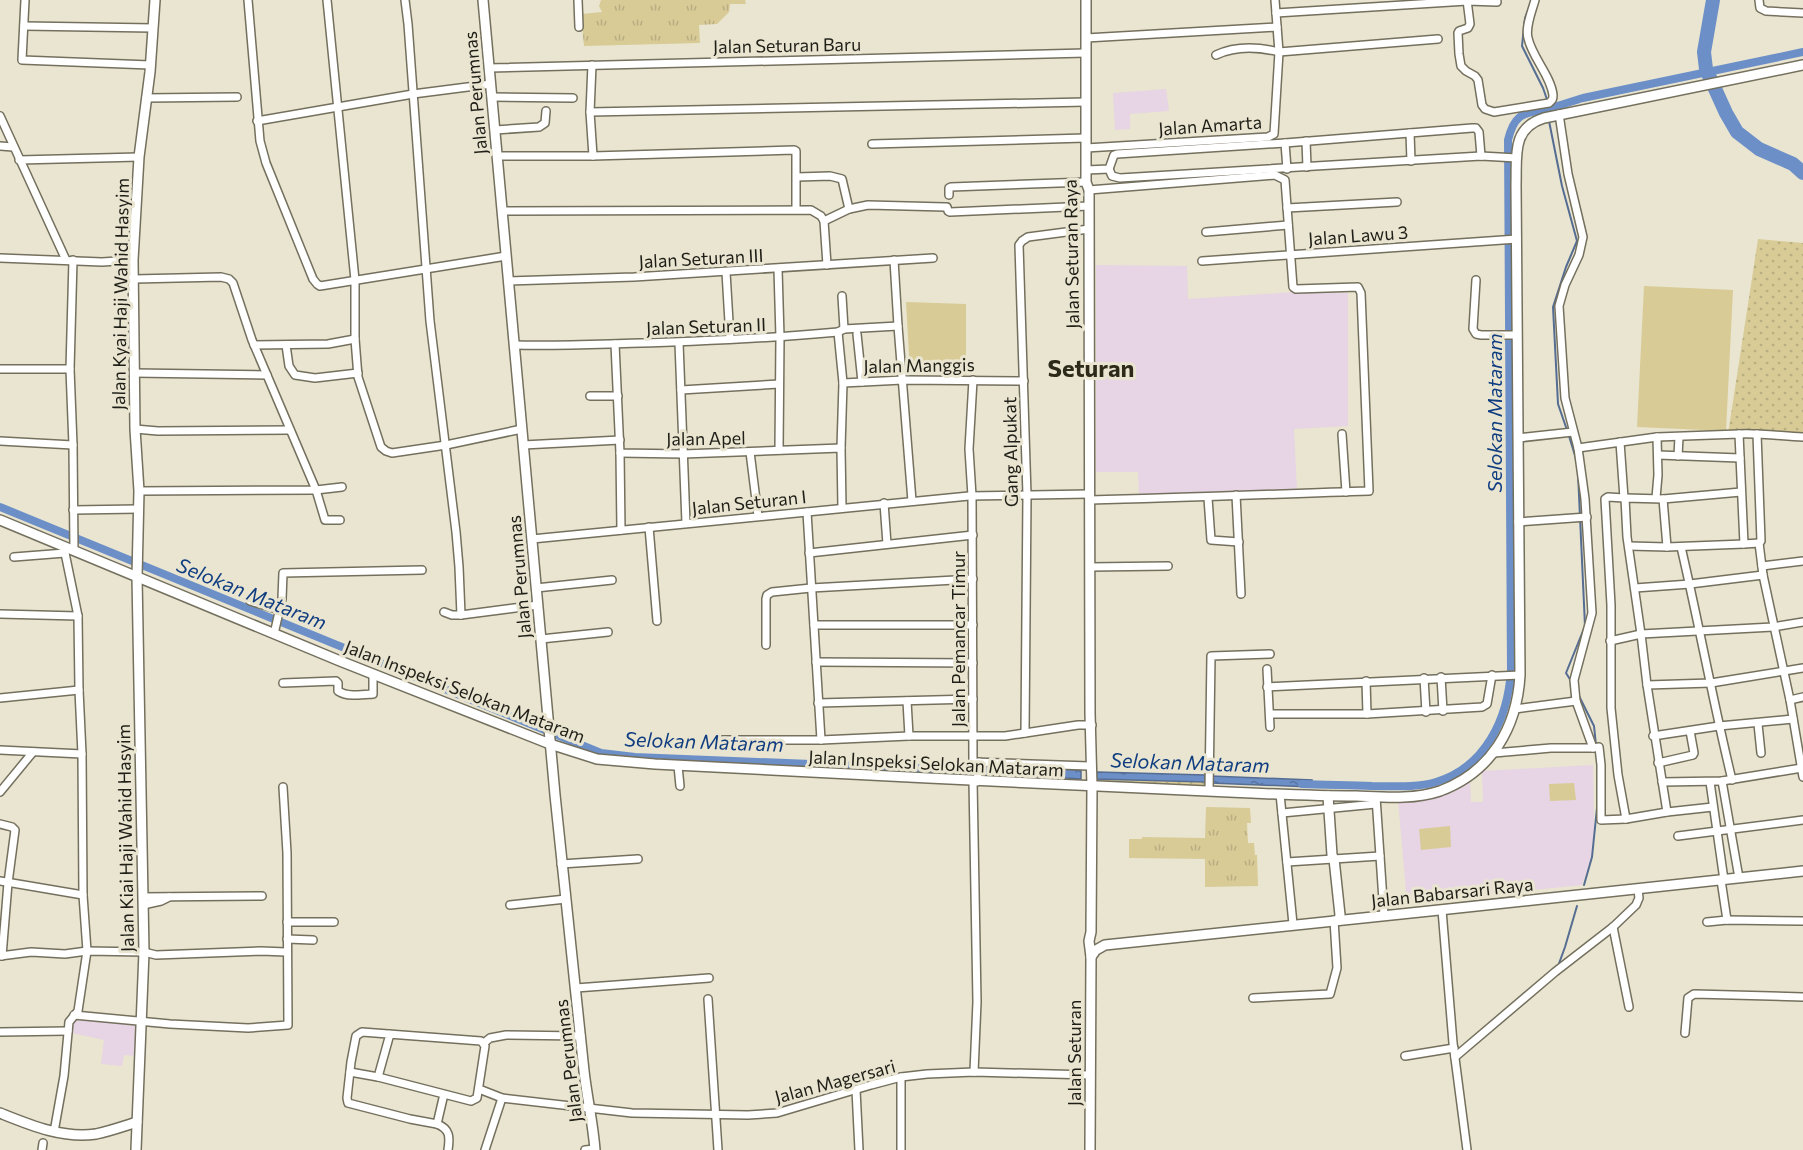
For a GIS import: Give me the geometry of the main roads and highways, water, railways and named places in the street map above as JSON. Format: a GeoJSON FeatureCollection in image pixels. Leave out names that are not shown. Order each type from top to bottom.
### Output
{"type":"FeatureCollection","features":[{"type":"Feature","properties":{"kind":"main road","name":"Jalan Kyai Haji Wahid Hasyim"},"geometry":{"type":"LineString","coordinates":[[138,555],[139,491],[135,429],[134,260],[139,157],[155,0]]}},
{"type":"Feature","properties":{"kind":"main road","name":"Jalan Perumnas"},"geometry":{"type":"LineString","coordinates":[[483,0],[561,864],[588,1106],[592,1119],[592,1150]]}},
{"type":"Feature","properties":{"kind":"main road","name":"Jalan Seturan Raya"},"geometry":{"type":"LineString","coordinates":[[1086,0],[1085,143],[1089,206],[1091,786]]}},
{"type":"Feature","properties":{"kind":"main road","name":"Jalan Inspeksi Selokan Mataram"},"geometry":{"type":"LineString","coordinates":[[0,520],[275,630],[373,675],[597,759],[678,766],[1091,786],[1209,787],[1376,801],[1441,790],[1471,775],[1494,753],[1515,709],[1518,675],[1518,438],[1514,335],[1514,158],[1518,141],[1527,126],[1545,113],[1648,98],[1803,65]]}},
{"type":"Feature","properties":{"kind":"main road","name":"Jalan Kiai Haji Wahid Hasyim"},"geometry":{"type":"LineString","coordinates":[[136,1150],[144,952],[138,555]]}},
{"type":"Feature","properties":{"kind":"main road"},"geometry":{"type":"LineString","coordinates":[[1091,786],[1091,932],[1089,941],[1091,957]]}},
{"type":"Feature","properties":{"kind":"main road"},"geometry":{"type":"LineString","coordinates":[[1328,796],[1336,920]]}},
{"type":"Feature","properties":{"kind":"main road","name":"Jalan Babarsari Raya"},"geometry":{"type":"LineString","coordinates":[[1105,945],[1803,871]]}},
{"type":"Feature","properties":{"kind":"main road"},"geometry":{"type":"LineString","coordinates":[[1091,932],[1097,941],[1105,945]]}},
{"type":"Feature","properties":{"kind":"main road"},"geometry":{"type":"LineString","coordinates":[[1091,957],[1096,950],[1105,945]]}},
{"type":"Feature","properties":{"kind":"main road","name":"Jalan Seturan"},"geometry":{"type":"LineString","coordinates":[[1090,1150],[1091,957]]}},
{"type":"Feature","properties":{"kind":"main road"},"geometry":{"type":"LineString","coordinates":[[0,1113],[54,1132],[72,1135],[96,1134],[137,1122]]}},
{"type":"Feature","properties":{"kind":"water"},"geometry":{"type":"Polygon","coordinates":[[[982,766],[1081,770],[1081,779],[982,773],[982,766]]]}},
{"type":"Feature","properties":{"kind":"water"},"geometry":{"type":"Polygon","coordinates":[[[1097,772],[1205,775],[1205,782],[1096,779],[1097,772]]]}},
{"type":"Feature","properties":{"kind":"water"},"geometry":{"type":"Polygon","coordinates":[[[1211,776],[1312,780],[1311,787],[1211,783],[1211,776]]]}},
{"type":"Feature","properties":{"kind":"waterway"},"geometry":{"type":"LineString","coordinates":[[1532,0],[1525,18],[1522,46],[1543,88],[1550,112]]}},
{"type":"Feature","properties":{"kind":"waterway"},"geometry":{"type":"LineString","coordinates":[[1713,0],[1704,52],[1706,69],[1726,113],[1737,132],[1759,149],[1793,164],[1803,173]]}},
{"type":"Feature","properties":{"kind":"waterway","name":"Selokan Mataram"},"geometry":{"type":"LineString","coordinates":[[1302,784],[1404,786],[1436,782],[1453,775],[1481,753],[1499,723],[1505,706],[1511,670],[1508,140],[1514,124],[1522,115],[1583,98],[1803,52]]}},
{"type":"Feature","properties":{"kind":"waterway"},"geometry":{"type":"LineString","coordinates":[[1549,121],[1562,186],[1577,241],[1553,307],[1558,404],[1567,430]]}},
{"type":"Feature","properties":{"kind":"waterway"},"geometry":{"type":"LineString","coordinates":[[1569,436],[1577,462]]}},
{"type":"Feature","properties":{"kind":"waterway"},"geometry":{"type":"LineString","coordinates":[[1571,681],[1566,673],[1585,626],[1578,473]]}},
{"type":"Feature","properties":{"kind":"waterway","name":"Selokan Mataram"},"geometry":{"type":"LineString","coordinates":[[0,507],[601,753],[635,757],[984,771]]}},
{"type":"Feature","properties":{"kind":"waterway"},"geometry":{"type":"LineString","coordinates":[[1578,694],[1594,726],[1596,745]]}},
{"type":"Feature","properties":{"kind":"waterway"},"geometry":{"type":"LineString","coordinates":[[1584,885],[1592,857],[1598,798]]}},
{"type":"Feature","properties":{"kind":"waterway"},"geometry":{"type":"LineString","coordinates":[[1557,969],[1577,906]]}},
{"type":"Feature","properties":{"kind":"district","name":"Seturan"},"geometry":{"type":"Point","coordinates":[1091,367]}}]}
